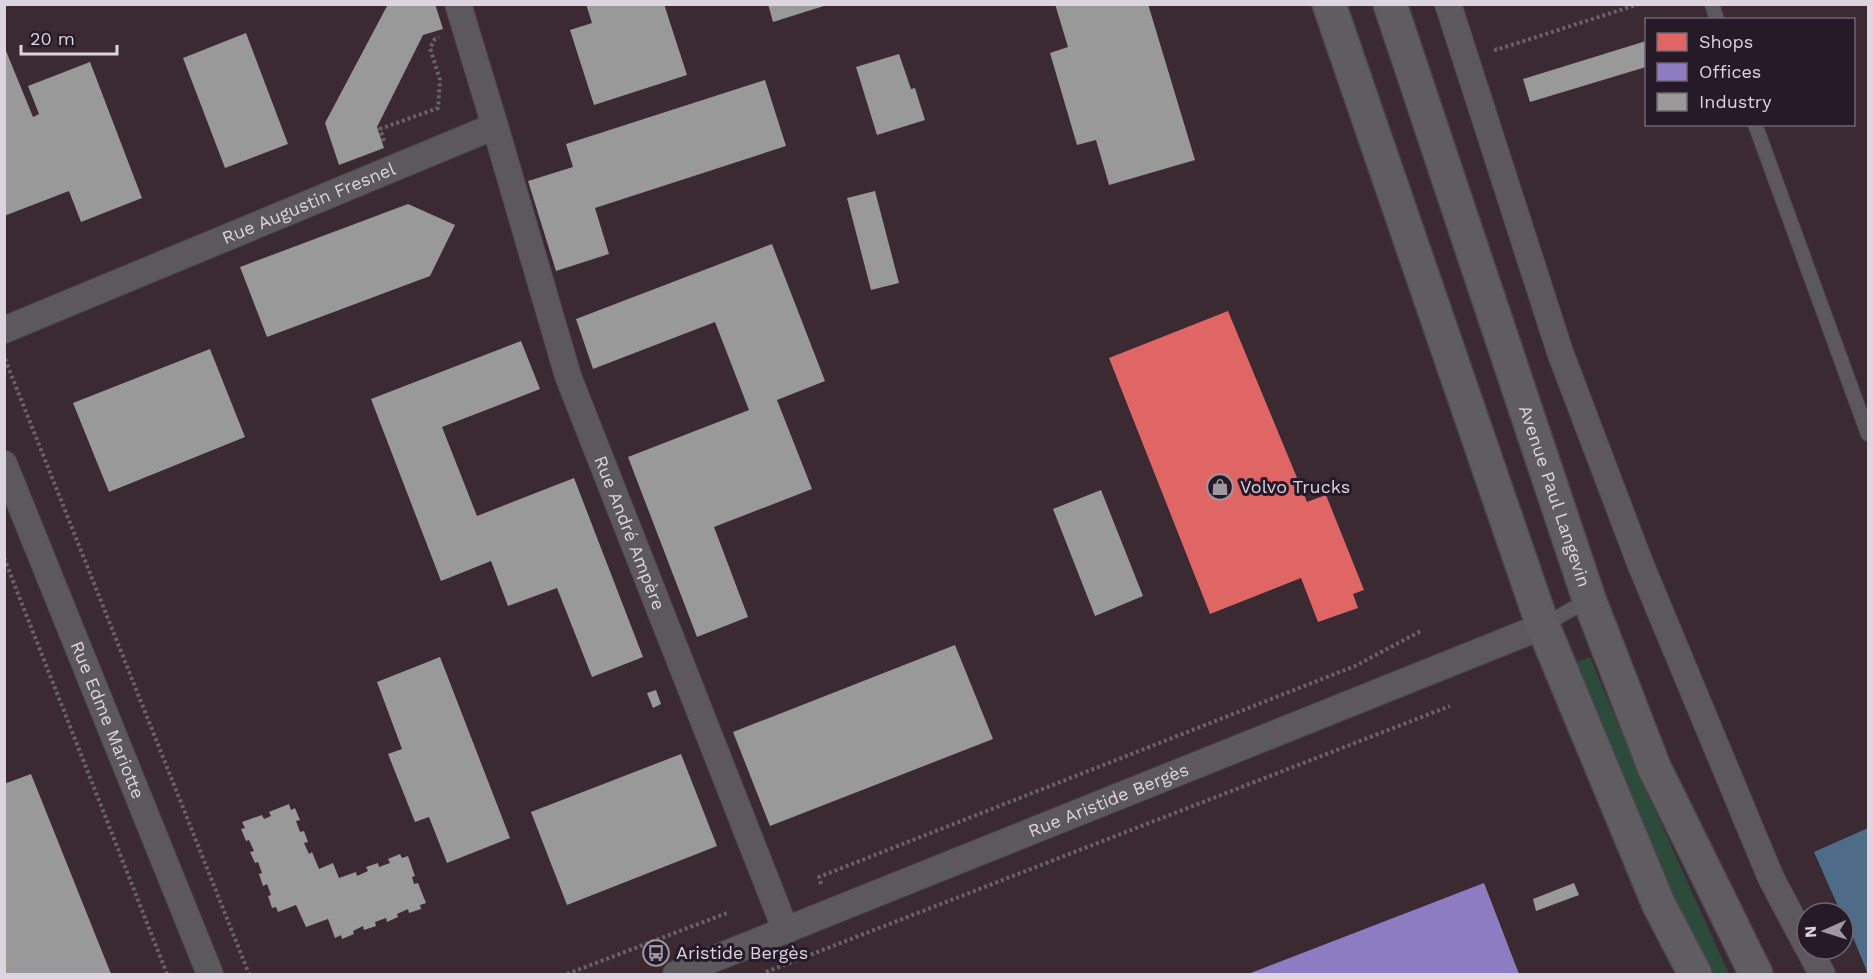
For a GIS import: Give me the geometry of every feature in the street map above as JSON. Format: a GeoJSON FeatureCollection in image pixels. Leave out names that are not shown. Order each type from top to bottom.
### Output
{"type":"FeatureCollection","features":[{"type":"Feature","properties":{"kind":"main road"},"geometry":{"type":"LineString","coordinates":[[1329,4],[1543,626],[1659,904],[1695,975]]}},
{"type":"Feature","properties":{"kind":"main road","name":"Avenue Paul Langevin"},"geometry":{"type":"LineString","coordinates":[[1390,4],[1589,599],[1654,767],[1756,975]]}},
{"type":"Feature","properties":{"kind":"street"},"geometry":{"type":"LineString","coordinates":[[1448,4],[1560,352],[1640,563],[1771,878],[1795,923]]}},
{"type":"Feature","properties":{"kind":"street"},"geometry":{"type":"LineString","coordinates":[[462,16],[495,126]]}},
{"type":"Feature","properties":{"kind":"street","name":"Rue Augustin Fresnel"},"geometry":{"type":"LineString","coordinates":[[4,330],[495,126]]}},
{"type":"Feature","properties":{"kind":"street","name":"Rue André Ampère"},"geometry":{"type":"LineString","coordinates":[[495,126],[568,376],[786,931]]}},
{"type":"Feature","properties":{"kind":"street","name":"Rue Edme Mariotte"},"geometry":{"type":"LineString","coordinates":[[4,464],[210,975]]}},
{"type":"Feature","properties":{"kind":"street","name":"Rue Aristide Bergès"},"geometry":{"type":"LineString","coordinates":[[676,975],[1543,626]]}},
{"type":"Feature","properties":{"kind":"street"},"geometry":{"type":"LineString","coordinates":[[1815,961],[1822,975]]}},
{"type":"Feature","properties":{"kind":"lane"},"geometry":{"type":"LineString","coordinates":[[1756,126],[1869,434]]}},
{"type":"Feature","properties":{"kind":"lane"},"geometry":{"type":"LineString","coordinates":[[1543,626],[1589,599]]}},
{"type":"Feature","properties":{"kind":"path"},"geometry":{"type":"LineString","coordinates":[[1492,39],[1496,50],[1639,4]]}},
{"type":"Feature","properties":{"kind":"path"},"geometry":{"type":"LineString","coordinates":[[393,168],[380,129],[438,108],[440,80],[430,48],[435,39],[462,16]]}},
{"type":"Feature","properties":{"kind":"path"},"geometry":{"type":"LineString","coordinates":[[4,358],[249,975]]}},
{"type":"Feature","properties":{"kind":"path"},"geometry":{"type":"LineString","coordinates":[[4,558],[167,975]]}},
{"type":"Feature","properties":{"kind":"path"},"geometry":{"type":"LineString","coordinates":[[844,942],[819,877],[1355,666],[1421,631]]}},
{"type":"Feature","properties":{"kind":"path"},"geometry":{"type":"LineString","coordinates":[[760,975],[1450,706]]}},
{"type":"Feature","properties":{"kind":"path"},"geometry":{"type":"LineString","coordinates":[[567,975],[727,913]]}},
{"type":"Feature","properties":{"kind":"shaded area"},"geometry":{"type":"Polygon","coordinates":[[[5,5],[1868,5],[1868,974],[5,974],[5,5]]]}},
{"type":"Feature","properties":{"kind":"green space"},"geometry":{"type":"Polygon","coordinates":[[[1590,657],[1640,777],[1729,974],[1705,974],[1579,679],[1578,662],[1590,657]]]}},
{"type":"Feature","properties":{"kind":"water"},"geometry":{"type":"Polygon","coordinates":[[[1868,828],[1868,974],[1855,942],[1855,901],[1836,901],[1814,852],[1868,828]]]}},
{"type":"Feature","properties":{"kind":"building: Shops"},"geometry":{"type":"Polygon","coordinates":[[[1228,311],[1307,502],[1326,495],[1364,590],[1353,594],[1358,608],[1318,622],[1301,578],[1210,614],[1109,358],[1228,311]]]}},
{"type":"Feature","properties":{"kind":"building: Offices"},"geometry":{"type":"Polygon","coordinates":[[[1484,883],[1519,974],[1248,974],[1484,883]]]}},
{"type":"Feature","properties":{"kind":"building: Industry"},"geometry":{"type":"Polygon","coordinates":[[[435,4],[443,29],[423,35],[377,127],[384,148],[339,165],[325,123],[387,6],[435,4]]]}},
{"type":"Feature","properties":{"kind":"building: Industry"},"geometry":{"type":"Polygon","coordinates":[[[586,4],[664,4],[687,75],[594,105],[570,30],[592,23],[586,4]]]}},
{"type":"Feature","properties":{"kind":"building: Industry"},"geometry":{"type":"Polygon","coordinates":[[[768,4],[827,4],[827,5],[773,22],[768,4]]]}},
{"type":"Feature","properties":{"kind":"building: Industry"},"geometry":{"type":"Polygon","coordinates":[[[1055,4],[1148,4],[1195,160],[1109,185],[1096,140],[1077,145],[1050,53],[1068,47],[1055,4]]]}},
{"type":"Feature","properties":{"kind":"building: Industry"},"geometry":{"type":"Polygon","coordinates":[[[246,33],[288,144],[225,168],[183,58],[246,33]]]}},
{"type":"Feature","properties":{"kind":"building: Industry"},"geometry":{"type":"Polygon","coordinates":[[[1645,41],[1645,67],[1530,102],[1523,79],[1645,41]]]}},
{"type":"Feature","properties":{"kind":"building: Industry"},"geometry":{"type":"Polygon","coordinates":[[[4,46],[33,117],[39,114],[28,86],[90,62],[142,198],[81,222],[69,191],[4,216],[4,46]]]}},
{"type":"Feature","properties":{"kind":"building: Industry"},"geometry":{"type":"Polygon","coordinates":[[[899,54],[911,89],[915,88],[925,120],[877,135],[856,67],[899,54]]]}},
{"type":"Feature","properties":{"kind":"building: Industry"},"geometry":{"type":"Polygon","coordinates":[[[765,80],[786,146],[595,208],[609,254],[556,271],[528,181],[573,167],[566,144],[765,80]]]}},
{"type":"Feature","properties":{"kind":"building: Industry"},"geometry":{"type":"Polygon","coordinates":[[[875,191],[899,283],[871,290],[847,198],[875,191]]]}},
{"type":"Feature","properties":{"kind":"building: Industry"},"geometry":{"type":"Polygon","coordinates":[[[408,204],[455,225],[430,276],[267,337],[240,267],[408,204]]]}},
{"type":"Feature","properties":{"kind":"building: Industry"},"geometry":{"type":"Polygon","coordinates":[[[772,244],[825,381],[777,400],[812,489],[714,527],[748,617],[697,637],[628,457],[749,410],[715,322],[593,369],[576,319],[772,244]]]}},
{"type":"Feature","properties":{"kind":"building: Industry"},"geometry":{"type":"Polygon","coordinates":[[[521,341],[540,389],[442,427],[477,516],[574,478],[643,657],[592,677],[557,588],[508,606],[491,561],[441,581],[371,399],[521,341]]]}},
{"type":"Feature","properties":{"kind":"building: Industry"},"geometry":{"type":"Polygon","coordinates":[[[210,349],[245,437],[109,492],[73,403],[210,349]]]}},
{"type":"Feature","properties":{"kind":"building: Industry"},"geometry":{"type":"Polygon","coordinates":[[[1101,490],[1143,596],[1095,616],[1053,509],[1101,490]]]}},
{"type":"Feature","properties":{"kind":"building: Industry"},"geometry":{"type":"Polygon","coordinates":[[[955,645],[993,739],[770,826],[733,732],[955,645]]]}},
{"type":"Feature","properties":{"kind":"building: Industry"},"geometry":{"type":"Polygon","coordinates":[[[440,657],[510,838],[447,863],[429,817],[415,822],[388,754],[402,749],[377,682],[440,657]]]}},
{"type":"Feature","properties":{"kind":"building: Industry"},"geometry":{"type":"Polygon","coordinates":[[[656,690],[661,704],[653,708],[647,693],[656,690]]]}},
{"type":"Feature","properties":{"kind":"building: Industry"},"geometry":{"type":"Polygon","coordinates":[[[681,754],[717,846],[567,905],[531,812],[681,754]]]}},
{"type":"Feature","properties":{"kind":"building: Industry"},"geometry":{"type":"Polygon","coordinates":[[[31,774],[111,974],[4,974],[4,784],[31,774]]]}},
{"type":"Feature","properties":{"kind":"building: Industry"},"geometry":{"type":"Polygon","coordinates":[[[289,804],[291,810],[295,808],[300,820],[296,821],[300,832],[304,831],[308,842],[304,843],[309,854],[312,852],[319,869],[333,863],[339,878],[356,872],[357,876],[368,871],[366,867],[378,863],[379,867],[390,863],[388,859],[400,854],[402,858],[408,856],[415,876],[412,877],[414,884],[418,883],[426,903],[420,905],[421,909],[409,913],[408,909],[387,922],[386,918],[375,922],[376,926],[364,930],[363,926],[353,931],[354,934],[342,939],[341,935],[335,938],[328,919],[306,927],[296,905],[278,912],[276,907],[272,908],[268,896],[271,895],[267,884],[263,886],[258,862],[255,863],[250,852],[254,851],[249,840],[246,841],[241,829],[245,828],[242,822],[262,815],[264,819],[271,816],[269,812],[289,804]]]}},
{"type":"Feature","properties":{"kind":"building: Industry"},"geometry":{"type":"Polygon","coordinates":[[[1574,883],[1579,895],[1536,911],[1533,899],[1574,883]]]}},
{"type":"Feature","properties":{"kind":"place","name":"Volvo Trucks"},"geometry":{"type":"Point","coordinates":[1220,487]}},
{"type":"Feature","properties":{"kind":"place","name":"Aristide Bergès"},"geometry":{"type":"Point","coordinates":[656,953]}}]}
